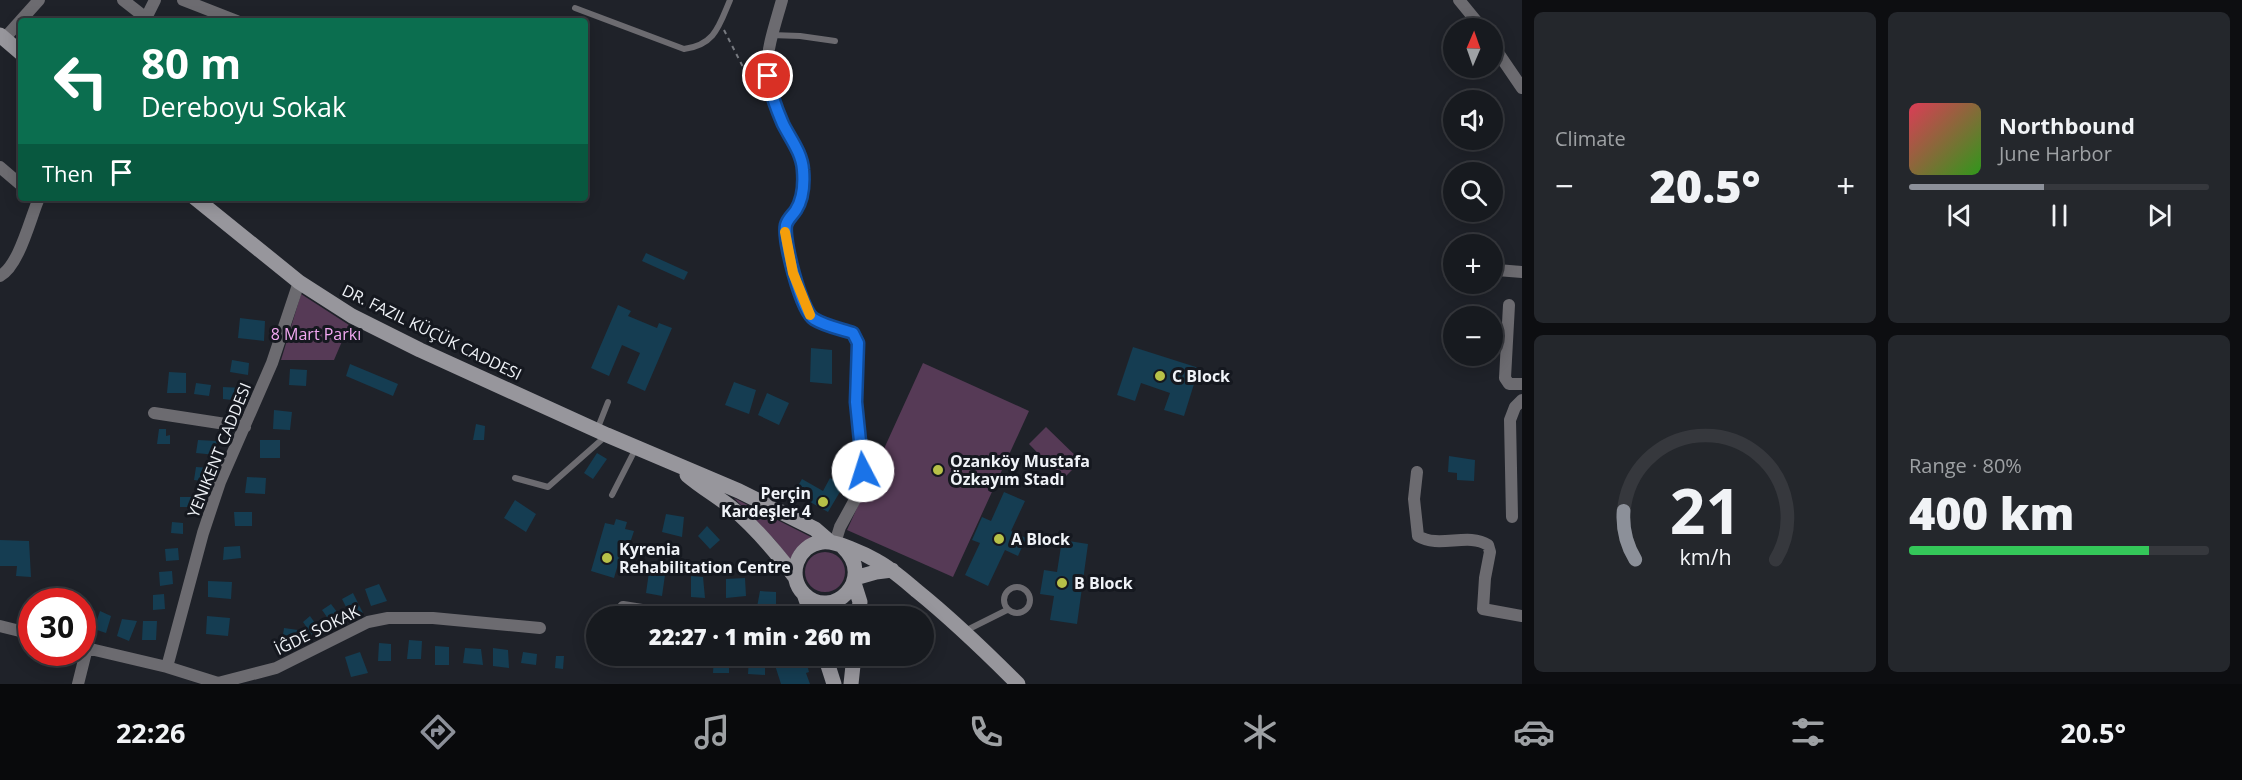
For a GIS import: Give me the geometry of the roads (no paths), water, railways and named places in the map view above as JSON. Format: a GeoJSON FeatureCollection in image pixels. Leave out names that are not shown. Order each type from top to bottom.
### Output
{"type":"FeatureCollection","features":[{"type":"Feature","properties":{"kind":"street"},"geometry":{"type":"LineString","coordinates":[[21,18],[39,0]]}},
{"type":"Feature","properties":{"kind":"street"},"geometry":{"type":"LineString","coordinates":[[123,0],[146,18],[155,0]]}},
{"type":"Feature","properties":{"kind":"street"},"geometry":{"type":"LineString","coordinates":[[183,0],[229,18]]}},
{"type":"Feature","properties":{"kind":"street"},"geometry":{"type":"LineString","coordinates":[[781,0],[766,60],[770,92],[783,124],[796,146],[803,167],[802,192],[797,208],[787,221],[785,234],[793,273],[807,312],[814,319],[853,333],[858,343],[856,402],[863,484],[840,527],[836,544]]}},
{"type":"Feature","properties":{"kind":"street"},"geometry":{"type":"LineString","coordinates":[[1459,0],[1474,18]]}},
{"type":"Feature","properties":{"kind":"street"},"geometry":{"type":"LineString","coordinates":[[18,21],[2,37],[18,50]]}},
{"type":"Feature","properties":{"kind":"street"},"geometry":{"type":"LineString","coordinates":[[1503,60],[1522,88]]}},
{"type":"Feature","properties":{"kind":"street"},"geometry":{"type":"LineString","coordinates":[[0,167],[18,182]]}},
{"type":"Feature","properties":{"kind":"street"},"geometry":{"type":"LineString","coordinates":[[0,276],[7,272],[14,260],[37,201]]}},
{"type":"Feature","properties":{"kind":"street"},"geometry":{"type":"LineString","coordinates":[[199,201],[299,282],[352,316],[602,433],[739,491],[815,529],[854,561],[854,581],[859,606]]}},
{"type":"Feature","properties":{"kind":"street"},"geometry":{"type":"LineString","coordinates":[[1503,270],[1522,272]]}},
{"type":"Feature","properties":{"kind":"street","name":"YENIKENT CADDESI"},"geometry":{"type":"LineString","coordinates":[[167,667],[203,533],[220,482],[272,363],[299,282]]}},
{"type":"Feature","properties":{"kind":"street"},"geometry":{"type":"LineString","coordinates":[[1509,305],[1505,378],[1509,384],[1522,384]]}},
{"type":"Feature","properties":{"kind":"street"},"geometry":{"type":"LineString","coordinates":[[1512,517],[1510,420],[1515,407],[1522,400]]}},
{"type":"Feature","properties":{"kind":"street"},"geometry":{"type":"LineString","coordinates":[[154,413],[245,427]]}},
{"type":"Feature","properties":{"kind":"street"},"geometry":{"type":"LineString","coordinates":[[673,464],[732,509],[773,548],[795,577],[808,606]]}},
{"type":"Feature","properties":{"kind":"street"},"geometry":{"type":"LineString","coordinates":[[1417,472],[1414,499],[1418,536],[1427,540],[1476,541],[1488,545],[1490,552],[1483,609],[1522,616]]}},
{"type":"Feature","properties":{"kind":"street"},"geometry":{"type":"LineString","coordinates":[[795,577],[795,568],[803,551],[811,545],[836,544],[859,552],[892,570],[964,632],[1018,684]]}},
{"type":"Feature","properties":{"kind":"street"},"geometry":{"type":"LineString","coordinates":[[804,594],[821,603],[831,602],[849,592],[854,581],[876,572],[892,570]]}},
{"type":"Feature","properties":{"kind":"street","name":"İĜDE SOKAK"},"geometry":{"type":"LineString","coordinates":[[218,684],[276,668],[368,622],[388,618],[433,618],[540,628]]}},
{"type":"Feature","properties":{"kind":"street"},"geometry":{"type":"LineString","coordinates":[[0,626],[18,630]]}},
{"type":"Feature","properties":{"kind":"street"},"geometry":{"type":"LineString","coordinates":[[96,651],[167,667],[218,684]]}},
{"type":"Feature","properties":{"kind":"street"},"geometry":{"type":"LineString","coordinates":[[78,684],[82,666]]}},
{"type":"Feature","properties":{"kind":"street"},"geometry":{"type":"LineString","coordinates":[[828,666],[834,684]]}},
{"type":"Feature","properties":{"kind":"street"},"geometry":{"type":"LineString","coordinates":[[851,684],[853,666]]}},
{"type":"Feature","properties":{"kind":"lane"},"geometry":{"type":"LineString","coordinates":[[575,8],[684,49],[705,43],[716,33],[730,0]]}},
{"type":"Feature","properties":{"kind":"lane"},"geometry":{"type":"LineString","coordinates":[[771,35],[836,41]]}},
{"type":"Feature","properties":{"kind":"lane"},"geometry":{"type":"LineString","coordinates":[[514,478],[548,487],[602,433],[608,402]]}},
{"type":"Feature","properties":{"kind":"lane"},"geometry":{"type":"LineString","coordinates":[[612,495],[637,448]]}},
{"type":"Feature","properties":{"kind":"lane"},"geometry":{"type":"LineString","coordinates":[[1016,586],[1024,588],[1029,593],[1031,601],[1028,608],[1022,613],[1007,610],[1003,603],[1004,595],[1016,586]]}},
{"type":"Feature","properties":{"kind":"lane"},"geometry":{"type":"LineString","coordinates":[[964,632],[1007,610]]}},
{"type":"Feature","properties":{"kind":"place","name":"C Block"},"geometry":{"type":"Point","coordinates":[1160,376]}},
{"type":"Feature","properties":{"kind":"place","name":"Ozanköy Mustafa Özkayım Stadı"},"geometry":{"type":"Point","coordinates":[938,470]}},
{"type":"Feature","properties":{"kind":"place","name":"Perçin Kardeşler 4"},"geometry":{"type":"Point","coordinates":[823,502]}},
{"type":"Feature","properties":{"kind":"place","name":"A Block"},"geometry":{"type":"Point","coordinates":[999,539]}},
{"type":"Feature","properties":{"kind":"place","name":"Kyrenia Rehabilitation Centre"},"geometry":{"type":"Point","coordinates":[607,558]}},
{"type":"Feature","properties":{"kind":"place","name":"B Block"},"geometry":{"type":"Point","coordinates":[1062,583]}},
{"type":"Feature","properties":{"kind":"park label","name":"8 Mart Parkı"},"geometry":{"type":"Point","coordinates":[316,334]}}]}
